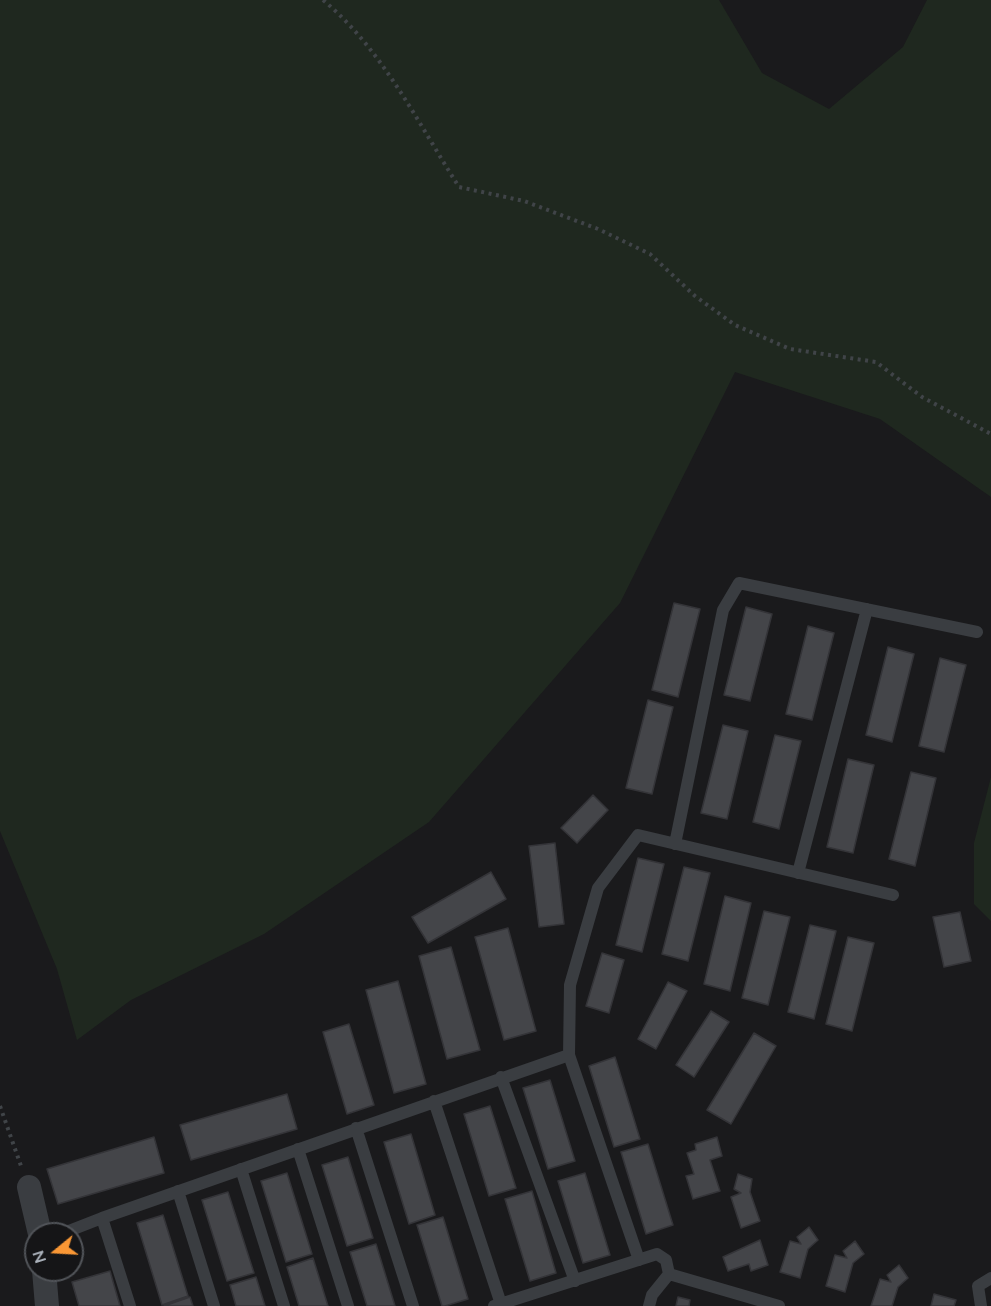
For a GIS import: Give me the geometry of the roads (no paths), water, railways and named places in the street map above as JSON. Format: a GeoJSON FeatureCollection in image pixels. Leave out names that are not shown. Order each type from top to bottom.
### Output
{"type":"FeatureCollection","features":[{"type":"Feature","properties":{"kind":"street"},"geometry":{"type":"LineString","coordinates":[[29,1186],[37,1222]]}},
{"type":"Feature","properties":{"kind":"street"},"geometry":{"type":"LineString","coordinates":[[45,1282],[47,1306]]}},
{"type":"Feature","properties":{"kind":"lane"},"geometry":{"type":"LineString","coordinates":[[675,844],[723,610],[739,583],[976,632]]}},
{"type":"Feature","properties":{"kind":"lane"},"geometry":{"type":"LineString","coordinates":[[798,873],[867,609]]}},
{"type":"Feature","properties":{"kind":"lane"},"geometry":{"type":"LineString","coordinates":[[639,1260],[569,1055],[570,985],[598,888],[638,835],[893,895]]}},
{"type":"Feature","properties":{"kind":"lane"},"geometry":{"type":"LineString","coordinates":[[84,1225],[569,1055]]}},
{"type":"Feature","properties":{"kind":"lane"},"geometry":{"type":"LineString","coordinates":[[501,1077],[575,1281]]}},
{"type":"Feature","properties":{"kind":"lane"},"geometry":{"type":"LineString","coordinates":[[434,1101],[498,1305],[657,1254],[666,1260],[669,1274]]}},
{"type":"Feature","properties":{"kind":"lane"},"geometry":{"type":"LineString","coordinates":[[356,1128],[414,1306]]}},
{"type":"Feature","properties":{"kind":"lane"},"geometry":{"type":"LineString","coordinates":[[298,1149],[348,1306]]}},
{"type":"Feature","properties":{"kind":"lane"},"geometry":{"type":"LineString","coordinates":[[241,1169],[284,1306]]}},
{"type":"Feature","properties":{"kind":"lane"},"geometry":{"type":"LineString","coordinates":[[178,1191],[214,1306]]}},
{"type":"Feature","properties":{"kind":"lane"},"geometry":{"type":"LineString","coordinates":[[102,1218],[130,1306]]}},
{"type":"Feature","properties":{"kind":"lane"},"geometry":{"type":"LineString","coordinates":[[648,1306],[652,1295],[669,1274]]}},
{"type":"Feature","properties":{"kind":"lane"},"geometry":{"type":"LineString","coordinates":[[669,1274],[779,1306]]}},
{"type":"Feature","properties":{"kind":"lane"},"geometry":{"type":"LineString","coordinates":[[981,1306],[978,1286],[991,1278]]}}]}
